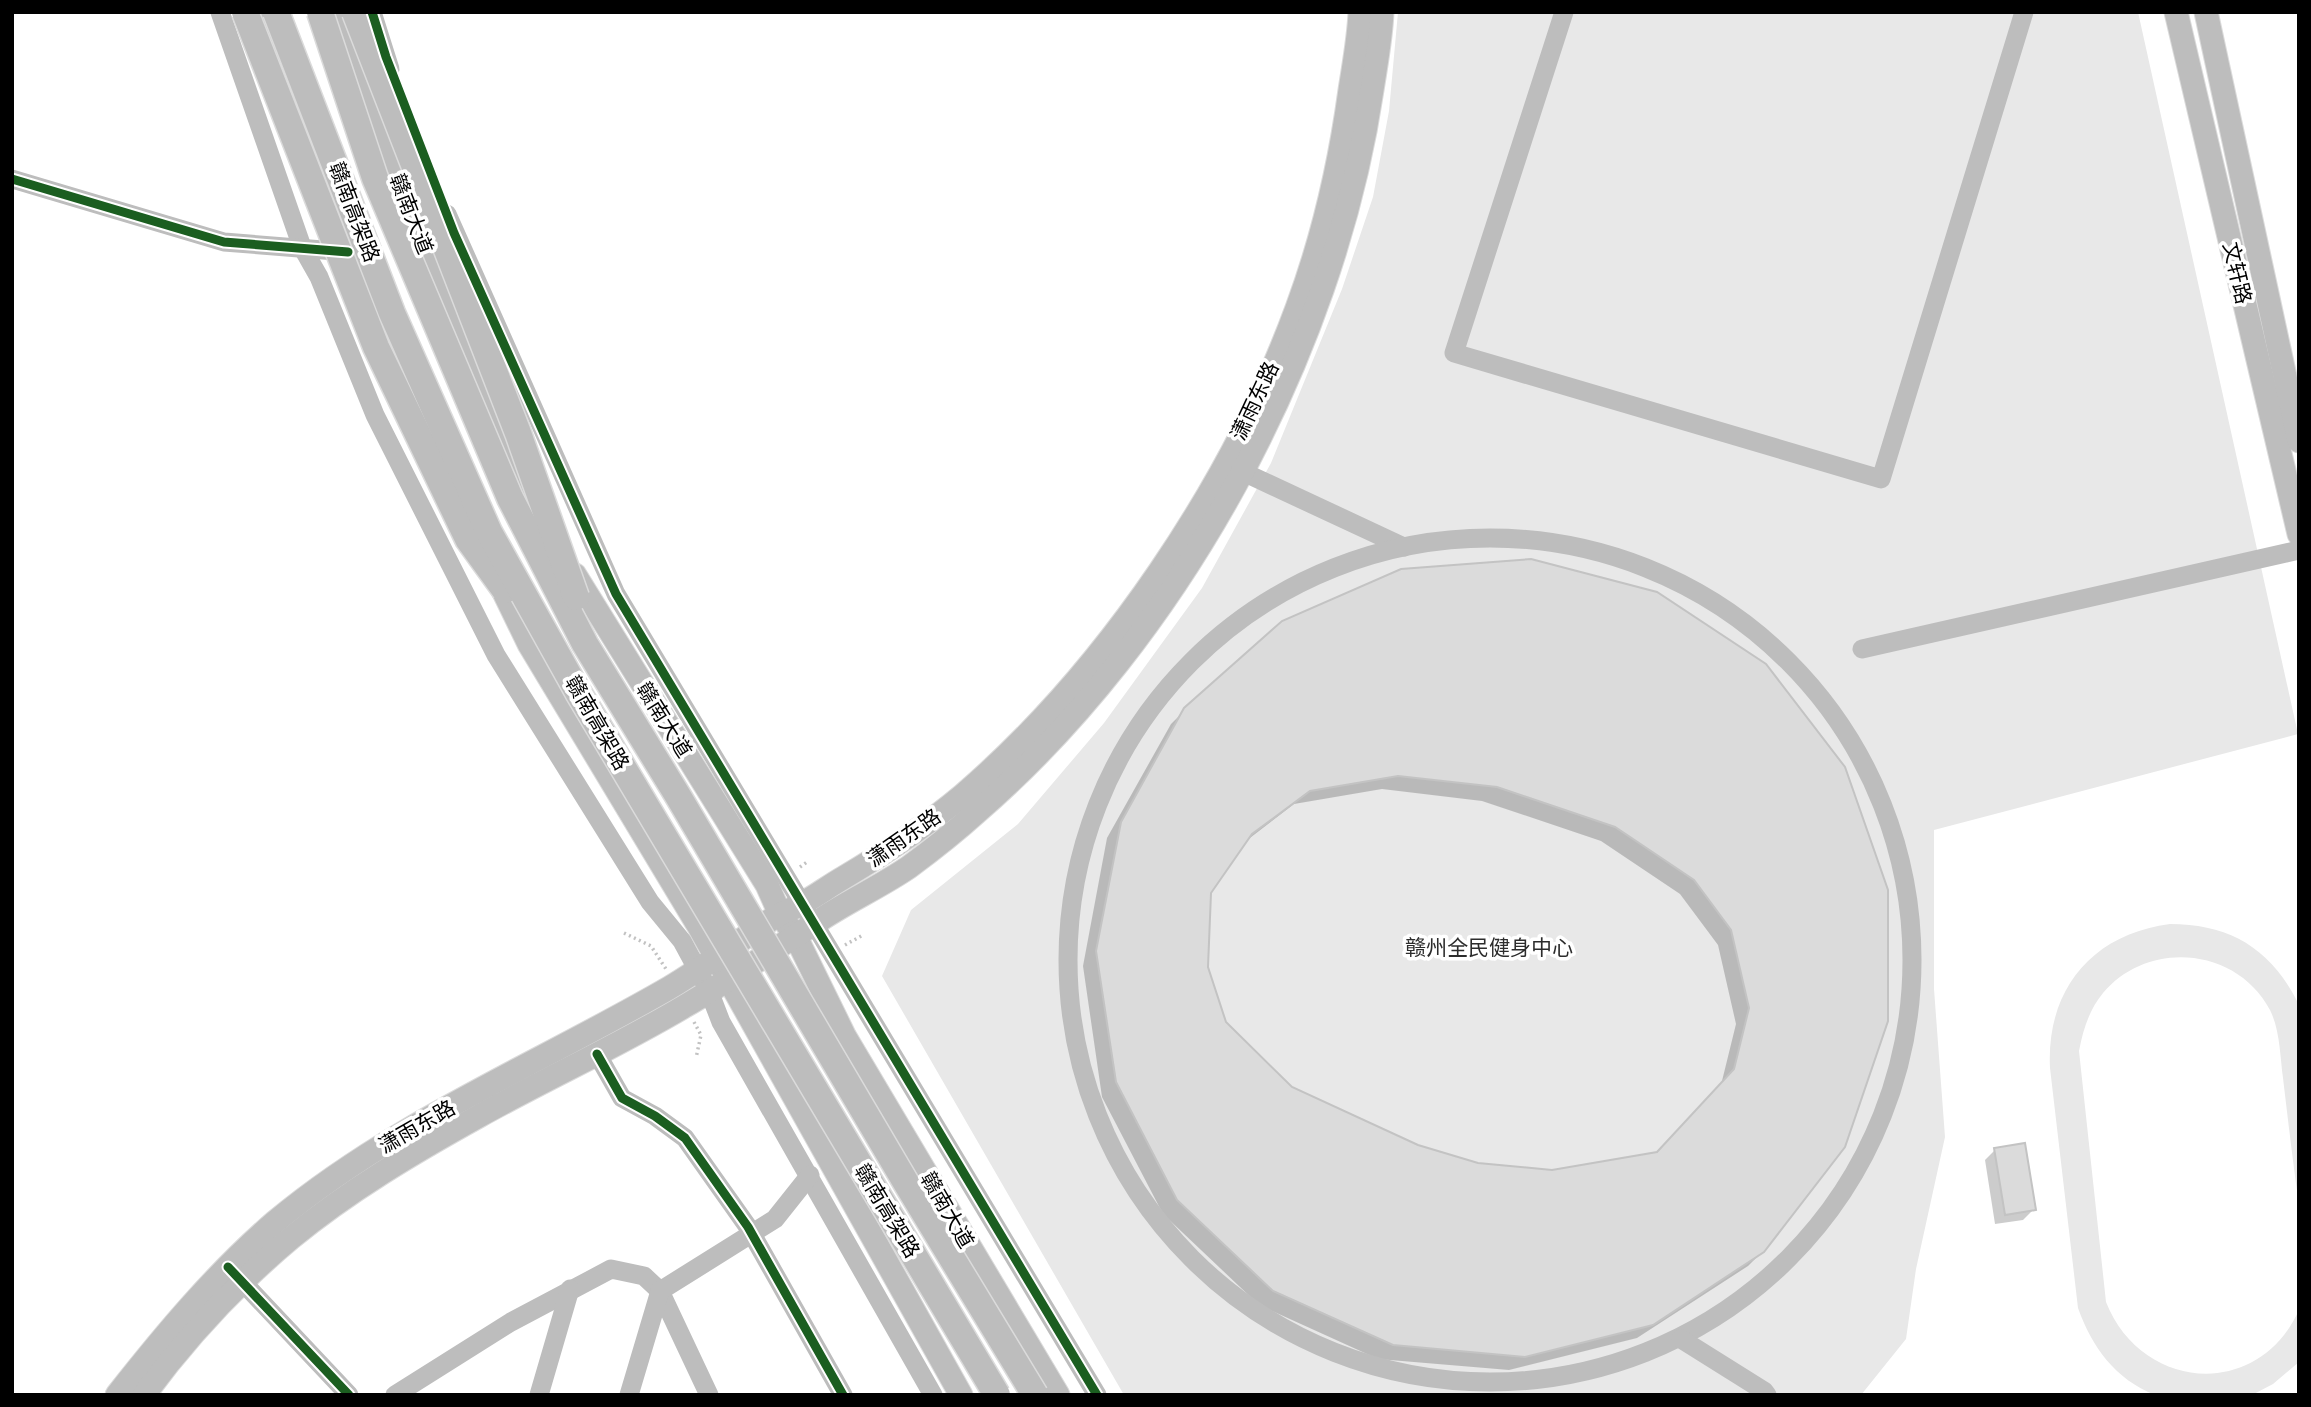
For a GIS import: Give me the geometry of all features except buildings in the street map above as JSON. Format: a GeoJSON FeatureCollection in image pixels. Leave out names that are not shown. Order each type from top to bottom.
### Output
{"type":"FeatureCollection","features":[{"type":"Feature","properties":{"kind":"highway"},"geometry":{"type":"LineString","coordinates":[[245,12],[376,347],[468,539],[578,692]]}},
{"type":"Feature","properties":{"kind":"highway","name":"赣南高架路"},"geometry":{"type":"LineString","coordinates":[[276,12],[392,313],[489,532],[578,692],[997,1395]]}},
{"type":"Feature","properties":{"kind":"highway","name":"赣南高架路"},"geometry":{"type":"LineString","coordinates":[[320,12],[375,178],[510,498],[585,644],[1035,1395]]}},
{"type":"Feature","properties":{"kind":"highway"},"geometry":{"type":"LineString","coordinates":[[355,12],[518,433],[604,674]]}},
{"type":"Feature","properties":{"kind":"main road"},"geometry":{"type":"LineString","coordinates":[[260,12],[289,99],[408,397],[529,643],[719,985],[961,1395]]}},
{"type":"Feature","properties":{"kind":"main road","name":"赣南大道"},"geometry":{"type":"LineString","coordinates":[[338,12],[356,69],[422,245],[523,484],[596,611],[767,885],[798,920],[845,1037],[1058,1395]]}},
{"type":"Feature","properties":{"kind":"main road","name":"潇雨东路"},"geometry":{"type":"LineString","coordinates":[[117,1395],[184,1313],[235,1275],[380,1174],[480,1115],[686,1006],[719,985],[798,920],[960,797],[1005,757],[1046,714],[1122,622],[1182,536],[1225,464],[1263,390],[1298,307],[1323,224],[1344,140],[1360,12]]}},
{"type":"Feature","properties":{"kind":"main road","name":"潇雨东路"},"geometry":{"type":"LineString","coordinates":[[144,1395],[201,1326],[235,1275],[275,1223],[366,1157],[470,1097],[587,1035],[707,964],[908,867],[976,813],[1021,772],[1103,682],[1140,634],[1201,545],[1288,377],[1313,317],[1341,234],[1364,146],[1382,12]]}},
{"type":"Feature","properties":{"kind":"main road","name":"文轩路"},"geometry":{"type":"LineString","coordinates":[[2176,12],[2299,534]]}},
{"type":"Feature","properties":{"kind":"main road","name":"文轩路"},"geometry":{"type":"LineString","coordinates":[[2206,12],[2299,441]]}},
{"type":"Feature","properties":{"kind":"street"},"geometry":{"type":"LineString","coordinates":[[220,12],[302,247],[318,277],[375,415],[496,655],[650,902],[682,941],[707,964]]}},
{"type":"Feature","properties":{"kind":"street"},"geometry":{"type":"LineString","coordinates":[[372,12],[386,57],[454,233],[616,594],[787,876],[798,920],[1097,1395]]}},
{"type":"Feature","properties":{"kind":"street"},"geometry":{"type":"LineString","coordinates":[[1564,12],[1454,353],[1881,480],[2024,12]]}},
{"type":"Feature","properties":{"kind":"street"},"geometry":{"type":"LineString","coordinates":[[12,179],[224,242],[348,252]]}},
{"type":"Feature","properties":{"kind":"street"},"geometry":{"type":"LineString","coordinates":[[1241,471],[1404,547]]}},
{"type":"Feature","properties":{"kind":"street"},"geometry":{"type":"LineString","coordinates":[[1493,535],[1586,546],[1675,577],[1754,627],[1821,693],[1871,773],[1902,862],[1913,955],[1904,1049],[1874,1138],[1825,1219],[1760,1287],[1681,1339],[1570,1378],[1453,1384],[1338,1358],[1235,1301],[1152,1218],[1095,1115],[1068,1000],[1074,882],[1111,770],[1178,673],[1269,598],[1377,550],[1404,547],[1493,535]]}},
{"type":"Feature","properties":{"kind":"street"},"geometry":{"type":"LineString","coordinates":[[1862,649],[2299,550]]}},
{"type":"Feature","properties":{"kind":"street"},"geometry":{"type":"LineString","coordinates":[[719,985],[721,1022],[933,1395]]}},
{"type":"Feature","properties":{"kind":"street"},"geometry":{"type":"LineString","coordinates":[[597,1054],[622,1098],[655,1116],[685,1138],[752,1235],[843,1395]]}},
{"type":"Feature","properties":{"kind":"street"},"geometry":{"type":"LineString","coordinates":[[629,1395],[660,1291],[775,1219],[810,1175]]}},
{"type":"Feature","properties":{"kind":"street"},"geometry":{"type":"LineString","coordinates":[[395,1395],[511,1322],[611,1269],[644,1276],[660,1291],[709,1395]]}},
{"type":"Feature","properties":{"kind":"street"},"geometry":{"type":"LineString","coordinates":[[235,1275],[349,1395]]}},
{"type":"Feature","properties":{"kind":"street"},"geometry":{"type":"LineString","coordinates":[[539,1395],[570,1289]]}},
{"type":"Feature","properties":{"kind":"street"},"geometry":{"type":"LineString","coordinates":[[1681,1339],[1767,1395]]}},
{"type":"Feature","properties":{"kind":"path"},"geometry":{"type":"LineString","coordinates":[[624,933],[651,946],[660,957]]}},
{"type":"Feature","properties":{"kind":"path"},"geometry":{"type":"LineString","coordinates":[[696,1058],[701,1035]]}},
{"type":"Feature","properties":{"kind":"green space","name":"赣州全民健身中心"},"geometry":{"type":"Polygon","coordinates":[[[1398,12],[2138,12],[2298,734],[1934,830],[1934,989],[1945,1137],[1916,1269],[1906,1339],[1861,1395],[1124,1395],[882,976],[911,910],[1018,824],[1104,723],[1202,588],[1271,463],[1342,289],[1373,197],[1389,111],[1398,12]]]}},
{"type":"Feature","properties":{"kind":"green space"},"geometry":{"type":"Polygon","coordinates":[[[2170,924],[2211,929],[2246,943],[2261,953],[2274,967],[2297,1001],[2299,1205],[2279,1043],[2270,1010],[2255,989],[2236,973],[2215,963],[2191,958],[2167,958],[2143,964],[2122,976],[2103,993],[2087,1020],[2079,1051],[2106,1302],[2123,1332],[2145,1354],[2172,1368],[2200,1373],[2229,1371],[2256,1360],[2280,1339],[2299,1310],[2299,1362],[2273,1384],[2252,1395],[2155,1395],[2141,1388],[2117,1371],[2107,1360],[2090,1336],[2078,1308],[2050,1068],[2056,1014],[2079,970],[2097,953],[2142,930],[2170,924]]]}},
{"type":"Feature","properties":{"kind":"cycle path"},"geometry":{"type":"LineString","coordinates":[[372,12],[386,57],[454,233],[616,594],[1097,1395]]}},
{"type":"Feature","properties":{"kind":"cycle path"},"geometry":{"type":"LineString","coordinates":[[12,179],[224,242],[348,252]]}},
{"type":"Feature","properties":{"kind":"cycle path"},"geometry":{"type":"LineString","coordinates":[[597,1054],[622,1098],[655,1116],[685,1138],[748,1227],[843,1395]]}},
{"type":"Feature","properties":{"kind":"cycle path"},"geometry":{"type":"LineString","coordinates":[[228,1267],[349,1395]]}}]}
